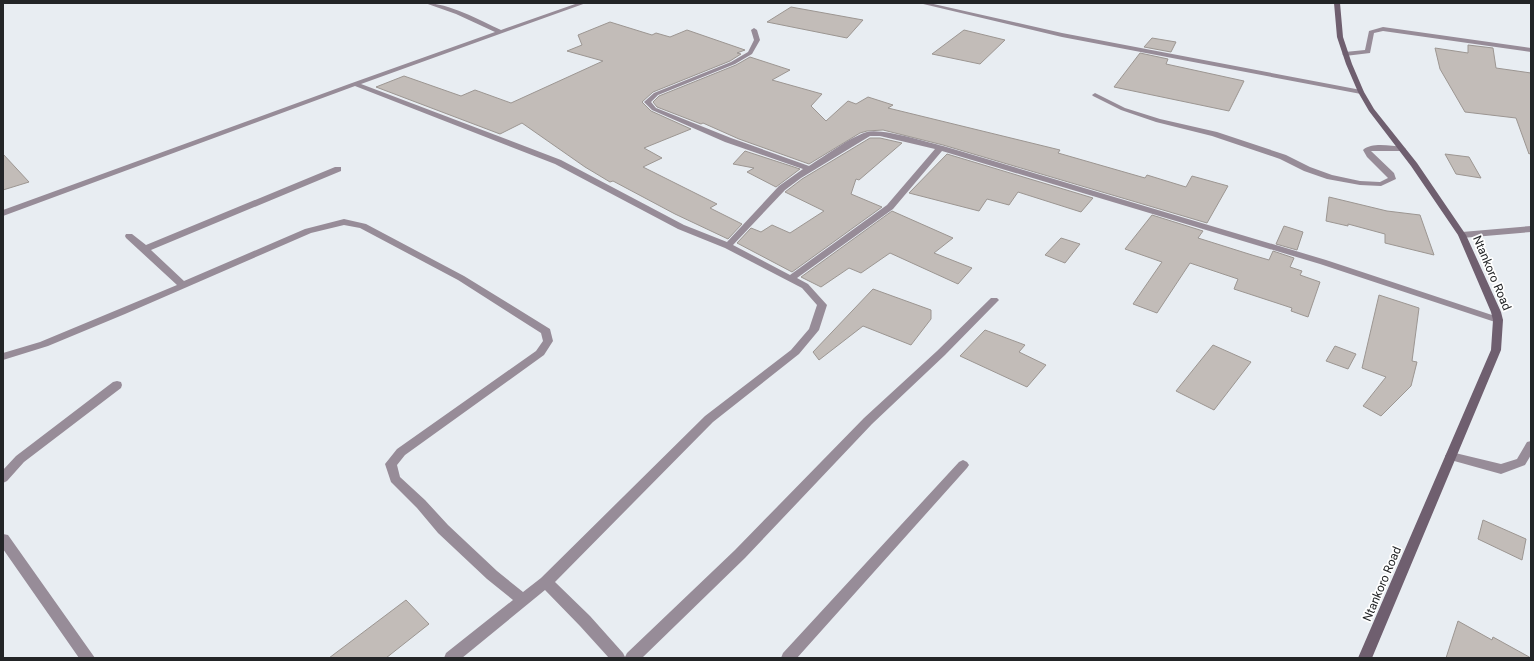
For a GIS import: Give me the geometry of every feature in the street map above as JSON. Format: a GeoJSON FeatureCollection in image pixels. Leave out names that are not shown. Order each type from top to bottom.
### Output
{"type":"FeatureCollection","features":[{"type":"Feature","properties":{"kind":"main road","name":"Ntankoro Road"},"geometry":{"type":"LineString","coordinates":[[1337,3],[1340,37],[1361,92],[1371,110],[1402,149],[1462,236],[1496,312],[1498,320],[1496,350],[1365,658]]}},
{"type":"Feature","properties":{"kind":"street"},"geometry":{"type":"LineString","coordinates":[[428,3],[458,13],[500,32]]}},
{"type":"Feature","properties":{"kind":"street"},"geometry":{"type":"LineString","coordinates":[[3,213],[354,84],[583,3]]}},
{"type":"Feature","properties":{"kind":"street"},"geometry":{"type":"LineString","coordinates":[[922,3],[1062,35],[1361,92]]}},
{"type":"Feature","properties":{"kind":"street"},"geometry":{"type":"LineString","coordinates":[[1346,54],[1368,52],[1371,32],[1383,29],[1531,50]]}},
{"type":"Feature","properties":{"kind":"street"},"geometry":{"type":"LineString","coordinates":[[754,30],[757,40],[750,53],[733,62],[656,94],[647,102],[654,109],[728,140],[810,169]]}},
{"type":"Feature","properties":{"kind":"street"},"geometry":{"type":"LineString","coordinates":[[354,84],[558,162],[680,227],[728,246],[805,286],[822,305],[814,330],[795,352],[708,419],[546,582],[451,658]]}},
{"type":"Feature","properties":{"kind":"street"},"geometry":{"type":"LineString","coordinates":[[1095,95],[1123,109],[1158,121],[1214,134],[1283,157],[1307,169],[1330,177],[1360,183],[1382,184],[1392,179],[1392,175],[1378,163],[1367,150],[1372,148],[1402,149]]}},
{"type":"Feature","properties":{"kind":"street"},"geometry":{"type":"LineString","coordinates":[[728,246],[782,188],[858,139],[869,134],[897,138],[940,148],[1324,262],[1498,320]]}},
{"type":"Feature","properties":{"kind":"street"},"geometry":{"type":"LineString","coordinates":[[790,279],[890,207],[940,148]]}},
{"type":"Feature","properties":{"kind":"street"},"geometry":{"type":"LineString","coordinates":[[145,249],[338,169]]}},
{"type":"Feature","properties":{"kind":"street"},"geometry":{"type":"LineString","coordinates":[[3,357],[51,341],[184,286],[308,231],[344,222],[363,226],[461,278],[546,331],[548,341],[540,353],[401,452],[391,464],[395,479],[422,504],[443,529],[492,575],[523,600]]}},
{"type":"Feature","properties":{"kind":"street"},"geometry":{"type":"LineString","coordinates":[[1462,236],[1531,229]]}},
{"type":"Feature","properties":{"kind":"street"},"geometry":{"type":"LineString","coordinates":[[129,236],[184,286]]}},
{"type":"Feature","properties":{"kind":"street"},"geometry":{"type":"LineString","coordinates":[[632,658],[740,554],[868,421],[941,353],[994,300]]}},
{"type":"Feature","properties":{"kind":"street"},"geometry":{"type":"LineString","coordinates":[[3,478],[20,459],[117,385]]}},
{"type":"Feature","properties":{"kind":"street"},"geometry":{"type":"LineString","coordinates":[[1451,456],[1502,469],[1521,462],[1531,445]]}},
{"type":"Feature","properties":{"kind":"street"},"geometry":{"type":"LineString","coordinates":[[788,658],[963,465]]}},
{"type":"Feature","properties":{"kind":"street"},"geometry":{"type":"LineString","coordinates":[[3,539],[88,658]]}},
{"type":"Feature","properties":{"kind":"street"},"geometry":{"type":"LineString","coordinates":[[546,582],[585,621],[618,658]]}},
{"type":"Feature","properties":{"kind":"building"},"geometry":{"type":"Polygon","coordinates":[[[791,7],[863,20],[847,38],[767,22],[791,7]]]}},
{"type":"Feature","properties":{"kind":"building"},"geometry":{"type":"Polygon","coordinates":[[[610,22],[652,35],[656,33],[670,37],[687,30],[745,50],[737,53],[741,54],[730,61],[653,92],[642,102],[651,111],[691,129],[644,148],[662,158],[643,167],[717,204],[710,208],[742,224],[728,239],[675,214],[613,181],[610,182],[585,167],[522,123],[500,134],[376,87],[404,76],[461,96],[475,90],[511,103],[603,61],[567,51],[582,45],[578,35],[610,22]]]}},
{"type":"Feature","properties":{"kind":"building"},"geometry":{"type":"Polygon","coordinates":[[[964,30],[1005,40],[980,64],[932,54],[964,30]]]}},
{"type":"Feature","properties":{"kind":"building"},"geometry":{"type":"Polygon","coordinates":[[[1152,38],[1176,42],[1171,52],[1144,47],[1152,38]]]}},
{"type":"Feature","properties":{"kind":"building"},"geometry":{"type":"Polygon","coordinates":[[[1468,45],[1493,48],[1496,68],[1531,73],[1531,153],[1529,154],[1516,118],[1465,112],[1440,69],[1435,48],[1468,53],[1468,45]]]}},
{"type":"Feature","properties":{"kind":"building"},"geometry":{"type":"Polygon","coordinates":[[[1140,53],[1168,59],[1166,64],[1244,81],[1229,111],[1114,87],[1140,53]]]}},
{"type":"Feature","properties":{"kind":"building"},"geometry":{"type":"Polygon","coordinates":[[[750,57],[790,70],[772,80],[822,94],[811,106],[826,121],[848,101],[856,104],[868,97],[893,105],[888,108],[1060,150],[1058,153],[1145,178],[1147,175],[1186,187],[1192,176],[1228,186],[1207,223],[943,145],[883,130],[860,133],[809,164],[657,107],[653,102],[659,96],[736,65],[750,57]]]}},
{"type":"Feature","properties":{"kind":"building"},"geometry":{"type":"Polygon","coordinates":[[[870,138],[880,138],[902,143],[859,180],[856,179],[851,194],[882,207],[792,272],[737,243],[751,228],[761,232],[772,225],[790,233],[824,211],[785,192],[802,179],[870,138]]]}},
{"type":"Feature","properties":{"kind":"building"},"geometry":{"type":"Polygon","coordinates":[[[745,151],[800,169],[776,187],[747,172],[754,168],[733,164],[745,151]]]}},
{"type":"Feature","properties":{"kind":"building"},"geometry":{"type":"Polygon","coordinates":[[[3,154],[29,182],[3,190],[3,154]]]}},
{"type":"Feature","properties":{"kind":"building"},"geometry":{"type":"Polygon","coordinates":[[[947,154],[1093,198],[1081,212],[1018,192],[1009,205],[987,199],[979,211],[909,193],[947,154]]]}},
{"type":"Feature","properties":{"kind":"building"},"geometry":{"type":"Polygon","coordinates":[[[1445,154],[1469,157],[1481,178],[1456,174],[1445,154]]]}},
{"type":"Feature","properties":{"kind":"building"},"geometry":{"type":"Polygon","coordinates":[[[1329,197],[1387,211],[1420,215],[1434,255],[1385,243],[1385,234],[1348,224],[1348,226],[1326,221],[1329,197]]]}},
{"type":"Feature","properties":{"kind":"building"},"geometry":{"type":"Polygon","coordinates":[[[892,211],[953,238],[934,253],[972,268],[958,284],[890,253],[861,273],[849,268],[821,287],[801,277],[892,211]]]}},
{"type":"Feature","properties":{"kind":"building"},"geometry":{"type":"Polygon","coordinates":[[[1152,215],[1203,231],[1198,238],[1252,255],[1269,260],[1273,251],[1294,258],[1290,267],[1302,271],[1300,275],[1320,282],[1308,317],[1291,311],[1292,308],[1234,289],[1238,279],[1190,263],[1157,313],[1133,304],[1162,262],[1125,249],[1152,215]]]}},
{"type":"Feature","properties":{"kind":"building"},"geometry":{"type":"Polygon","coordinates":[[[1284,226],[1303,232],[1297,250],[1276,244],[1284,226]]]}},
{"type":"Feature","properties":{"kind":"building"},"geometry":{"type":"Polygon","coordinates":[[[1061,238],[1080,244],[1065,263],[1045,255],[1061,238]]]}},
{"type":"Feature","properties":{"kind":"building"},"geometry":{"type":"Polygon","coordinates":[[[873,289],[931,310],[931,319],[911,345],[863,326],[819,360],[813,352],[873,289]]]}},
{"type":"Feature","properties":{"kind":"building"},"geometry":{"type":"Polygon","coordinates":[[[1379,295],[1419,308],[1412,361],[1417,362],[1411,386],[1381,416],[1363,406],[1386,377],[1362,368],[1379,295]]]}},
{"type":"Feature","properties":{"kind":"building"},"geometry":{"type":"Polygon","coordinates":[[[985,330],[1025,345],[1019,352],[1046,365],[1027,387],[960,356],[985,330]]]}},
{"type":"Feature","properties":{"kind":"building"},"geometry":{"type":"Polygon","coordinates":[[[1213,345],[1251,362],[1214,410],[1176,391],[1213,345]]]}},
{"type":"Feature","properties":{"kind":"building"},"geometry":{"type":"Polygon","coordinates":[[[1335,346],[1356,354],[1348,369],[1326,361],[1335,346]]]}},
{"type":"Feature","properties":{"kind":"building"},"geometry":{"type":"Polygon","coordinates":[[[1483,520],[1526,539],[1522,560],[1478,539],[1483,520]]]}},
{"type":"Feature","properties":{"kind":"building"},"geometry":{"type":"Polygon","coordinates":[[[406,600],[429,624],[386,658],[329,658],[406,600]]]}},
{"type":"Feature","properties":{"kind":"building"},"geometry":{"type":"Polygon","coordinates":[[[1458,621],[1492,640],[1493,637],[1531,658],[1446,658],[1458,621]]]}}]}
